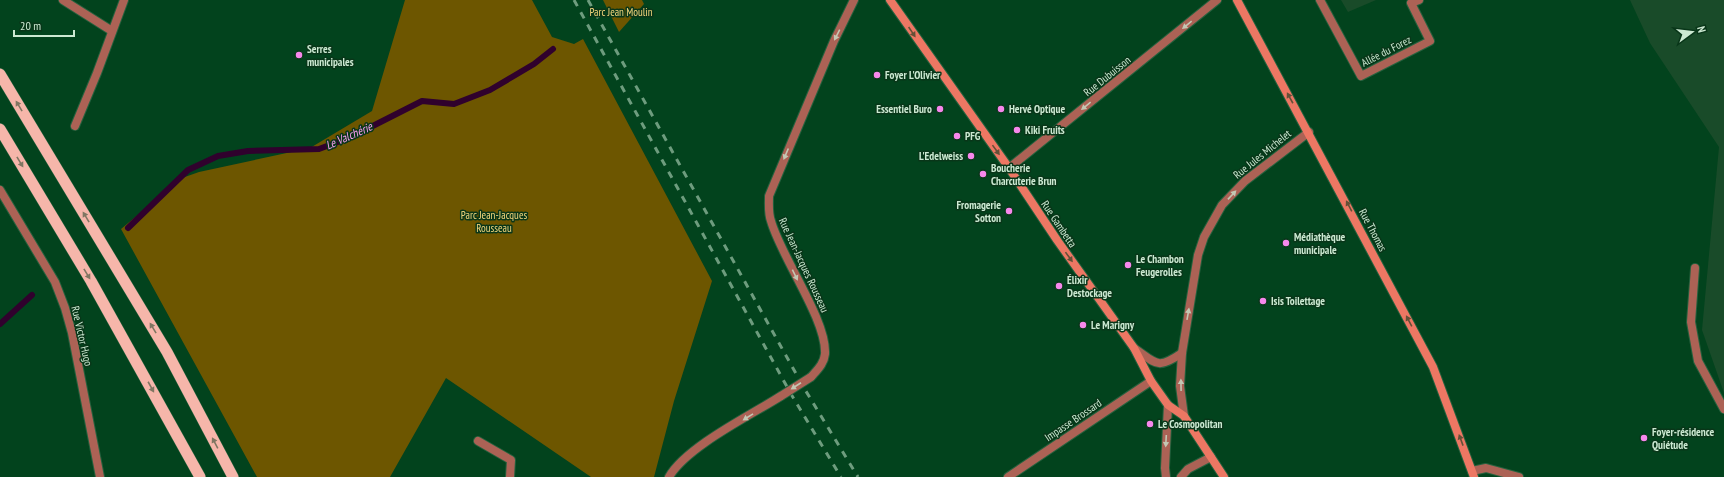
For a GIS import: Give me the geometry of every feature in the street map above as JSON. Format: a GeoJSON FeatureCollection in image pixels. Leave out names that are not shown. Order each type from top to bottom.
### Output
{"type":"FeatureCollection","features":[{"type":"Feature","properties":{"kind":"highway"},"geometry":{"type":"LineString","coordinates":[[0,74],[167,352],[233,477]]}},
{"type":"Feature","properties":{"kind":"highway"},"geometry":{"type":"LineString","coordinates":[[0,129],[91,280],[200,477]]}},
{"type":"Feature","properties":{"kind":"main road","name":"Rue Gambetta"},"geometry":{"type":"LineString","coordinates":[[890,0],[1134,348],[1151,381],[1168,405],[1184,416],[1224,477]]}},
{"type":"Feature","properties":{"kind":"main road","name":"Rue Thomas"},"geometry":{"type":"LineString","coordinates":[[1237,0],[1433,367],[1473,474]]}},
{"type":"Feature","properties":{"kind":"street"},"geometry":{"type":"LineString","coordinates":[[63,0],[112,31]]}},
{"type":"Feature","properties":{"kind":"street"},"geometry":{"type":"LineString","coordinates":[[75,126],[97,73],[124,0]]}},
{"type":"Feature","properties":{"kind":"street","name":"Rue Jean-Jacques Rousseau"},"geometry":{"type":"LineString","coordinates":[[669,477],[673,470],[695,449],[811,377],[822,364],[825,354],[824,339],[817,319],[778,241],[770,219],[769,196],[834,41],[854,0]]}},
{"type":"Feature","properties":{"kind":"street","name":"Rue Dubuisson"},"geometry":{"type":"LineString","coordinates":[[1009,168],[1218,0]]}},
{"type":"Feature","properties":{"kind":"street","name":"Allée du Forez"},"geometry":{"type":"LineString","coordinates":[[1320,0],[1361,76],[1430,41],[1411,3],[1419,0]]}},
{"type":"Feature","properties":{"kind":"street","name":"Rue Jules Michelet"},"geometry":{"type":"LineString","coordinates":[[1184,416],[1180,386],[1182,353],[1198,255],[1204,237],[1222,206],[1245,181],[1308,132]]}},
{"type":"Feature","properties":{"kind":"street","name":"Rue Victor Hugo"},"geometry":{"type":"LineString","coordinates":[[0,190],[55,282],[65,308],[72,333],[100,477]]}},
{"type":"Feature","properties":{"kind":"street"},"geometry":{"type":"LineString","coordinates":[[1695,268],[1691,322],[1698,361],[1724,409]]}},
{"type":"Feature","properties":{"kind":"street"},"geometry":{"type":"LineString","coordinates":[[1134,348],[1156,364],[1166,363],[1182,353]]}},
{"type":"Feature","properties":{"kind":"street","name":"Impasse Brossard"},"geometry":{"type":"LineString","coordinates":[[1008,477],[1151,381]]}},
{"type":"Feature","properties":{"kind":"street"},"geometry":{"type":"LineString","coordinates":[[1166,477],[1165,468],[1168,405]]}},
{"type":"Feature","properties":{"kind":"street"},"geometry":{"type":"LineString","coordinates":[[478,441],[512,460],[510,477]]}},
{"type":"Feature","properties":{"kind":"street"},"geometry":{"type":"LineString","coordinates":[[1181,477],[1188,469],[1211,457]]}},
{"type":"Feature","properties":{"kind":"street"},"geometry":{"type":"LineString","coordinates":[[1473,474],[1486,468],[1519,477]]}},
{"type":"Feature","properties":{"kind":"shaded area"},"geometry":{"type":"Polygon","coordinates":[[[1341,0],[1376,0],[1348,12],[1341,0]]]}},
{"type":"Feature","properties":{"kind":"shaded area"},"geometry":{"type":"Polygon","coordinates":[[[1630,0],[1724,0],[1724,393],[1702,330],[1719,147],[1650,43],[1630,0]]]}},
{"type":"Feature","properties":{"kind":"green space","name":"Parc Jean-Jacques Rousseau"},"geometry":{"type":"Polygon","coordinates":[[[405,0],[532,0],[552,37],[574,44],[583,39],[712,281],[674,401],[654,477],[591,477],[446,378],[390,477],[257,477],[121,229],[182,178],[199,172],[310,148],[372,111],[405,0]]]}},
{"type":"Feature","properties":{"kind":"green space","name":"Parc Jean Moulin"},"geometry":{"type":"Polygon","coordinates":[[[603,0],[642,0],[644,4],[619,32],[603,0]]]}},
{"type":"Feature","properties":{"kind":"waterway","name":"Le Valchérie"},"geometry":{"type":"LineString","coordinates":[[128,228],[188,170],[218,156],[248,151],[319,149],[351,137],[422,101],[454,104],[490,90],[534,64],[553,49]]}},
{"type":"Feature","properties":{"kind":"waterway","name":"Le Valchérie"},"geometry":{"type":"LineString","coordinates":[[0,324],[32,295]]}},
{"type":"Feature","properties":{"kind":"railway"},"geometry":{"type":"LineString","coordinates":[[574,0],[791,394],[841,477]]}},
{"type":"Feature","properties":{"kind":"railway"},"geometry":{"type":"LineString","coordinates":[[588,0],[804,388],[858,477]]}},
{"type":"Feature","properties":{"kind":"place","name":"Serres municipales"},"geometry":{"type":"Point","coordinates":[299,55]}},
{"type":"Feature","properties":{"kind":"place","name":"Foyer L'Olivier"},"geometry":{"type":"Point","coordinates":[877,75]}},
{"type":"Feature","properties":{"kind":"place","name":"Essentiel Buro"},"geometry":{"type":"Point","coordinates":[940,109]}},
{"type":"Feature","properties":{"kind":"place","name":"Hervé Optique"},"geometry":{"type":"Point","coordinates":[1001,109]}},
{"type":"Feature","properties":{"kind":"place","name":"Kiki Fruits"},"geometry":{"type":"Point","coordinates":[1017,130]}},
{"type":"Feature","properties":{"kind":"place","name":"PFG"},"geometry":{"type":"Point","coordinates":[957,136]}},
{"type":"Feature","properties":{"kind":"place","name":"L'Edelweiss"},"geometry":{"type":"Point","coordinates":[971,156]}},
{"type":"Feature","properties":{"kind":"place","name":"Boucherie Charcuterie Brun"},"geometry":{"type":"Point","coordinates":[983,174]}},
{"type":"Feature","properties":{"kind":"place","name":"Fromagerie Sotton"},"geometry":{"type":"Point","coordinates":[1009,211]}},
{"type":"Feature","properties":{"kind":"place","name":"Médiathèque municipale"},"geometry":{"type":"Point","coordinates":[1286,243]}},
{"type":"Feature","properties":{"kind":"place","name":"Le Chambon Feugerolles"},"geometry":{"type":"Point","coordinates":[1128,265]}},
{"type":"Feature","properties":{"kind":"place","name":"Élixir Destockage"},"geometry":{"type":"Point","coordinates":[1059,286]}},
{"type":"Feature","properties":{"kind":"place","name":"Isis Toilettage"},"geometry":{"type":"Point","coordinates":[1263,301]}},
{"type":"Feature","properties":{"kind":"place","name":"Le Marigny"},"geometry":{"type":"Point","coordinates":[1083,325]}},
{"type":"Feature","properties":{"kind":"place","name":"Le Cosmopolitan"},"geometry":{"type":"Point","coordinates":[1150,424]}},
{"type":"Feature","properties":{"kind":"place","name":"Foyer-résidence Quiétude"},"geometry":{"type":"Point","coordinates":[1644,438]}}]}
